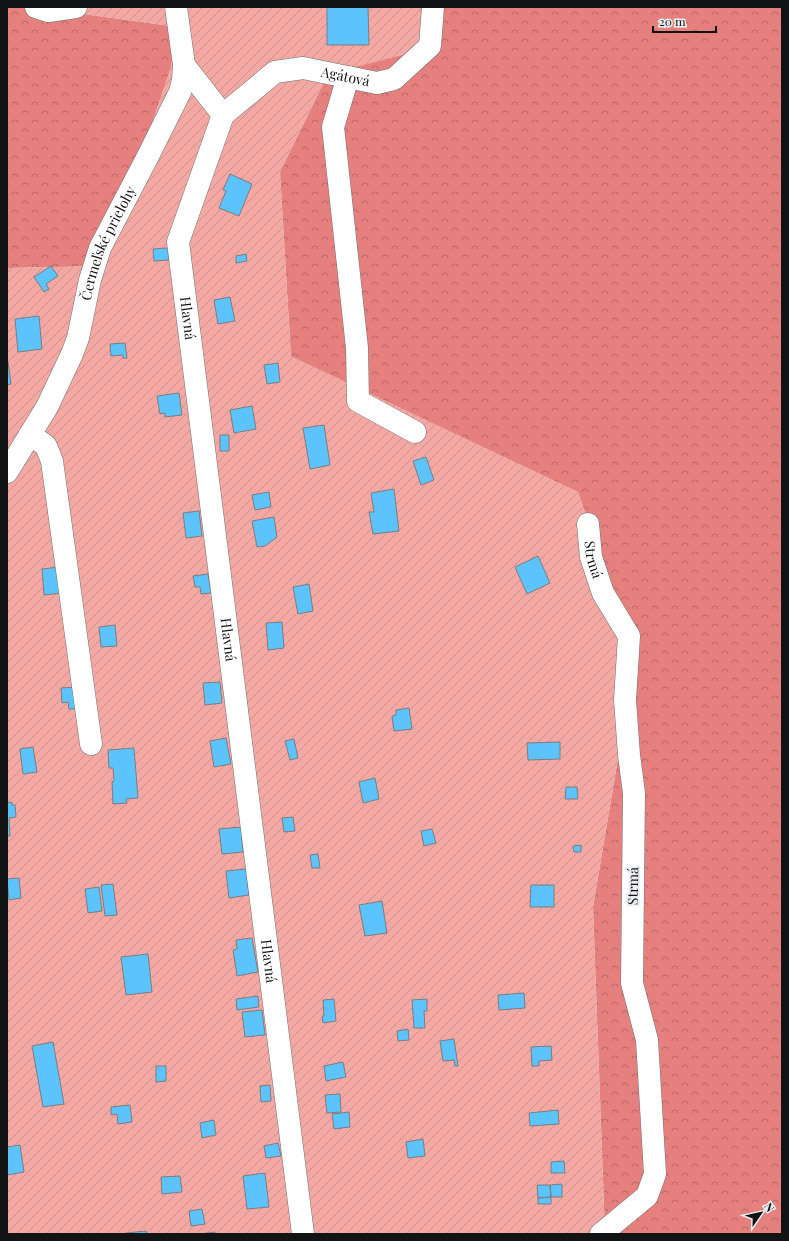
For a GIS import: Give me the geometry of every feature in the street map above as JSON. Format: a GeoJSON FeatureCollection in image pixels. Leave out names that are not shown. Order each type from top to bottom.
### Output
{"type":"FeatureCollection","features":[{"type":"Feature","properties":{"kind":"street"},"geometry":{"type":"LineString","coordinates":[[36,7],[48,12],[76,7]]}},
{"type":"Feature","properties":{"kind":"street","name":"Čermeľské prielohy"},"geometry":{"type":"LineString","coordinates":[[7,472],[47,407],[72,354],[90,280],[100,248],[180,92],[183,80],[184,65],[175,7]]}},
{"type":"Feature","properties":{"kind":"street","name":"Agátová"},"geometry":{"type":"LineString","coordinates":[[223,115],[275,72],[302,68],[377,83],[394,79],[430,46],[433,7]]}},
{"type":"Feature","properties":{"kind":"street"},"geometry":{"type":"LineString","coordinates":[[184,65],[223,115]]}},
{"type":"Feature","properties":{"kind":"street"},"geometry":{"type":"LineString","coordinates":[[348,77],[333,127],[357,348],[358,401],[416,432]]}},
{"type":"Feature","properties":{"kind":"street","name":"Hlavná"},"geometry":{"type":"LineString","coordinates":[[223,115],[178,242],[303,1234]]}},
{"type":"Feature","properties":{"kind":"street"},"geometry":{"type":"LineString","coordinates":[[30,434],[46,446],[52,461],[91,744]]}},
{"type":"Feature","properties":{"kind":"street","name":"Strmá"},"geometry":{"type":"LineString","coordinates":[[588,524],[591,557],[603,593],[629,636],[625,700],[629,755],[634,793],[632,983],[647,1040],[655,1174],[647,1196],[601,1234]]}},
{"type":"Feature","properties":{"kind":"green space"},"geometry":{"type":"Polygon","coordinates":[[[7,7],[32,7],[178,27],[171,67],[104,266],[7,268],[7,7]]]}},
{"type":"Feature","properties":{"kind":"green space"},"geometry":{"type":"Polygon","coordinates":[[[429,7],[782,7],[782,1234],[605,1234],[593,907],[635,658],[578,492],[291,357],[280,172],[328,74],[429,7]]]}},
{"type":"Feature","properties":{"kind":"shaded area"},"geometry":{"type":"Polygon","coordinates":[[[32,7],[429,7],[430,48],[328,74],[280,172],[291,356],[578,492],[635,658],[593,907],[605,1234],[7,1234],[7,268],[104,266],[171,67],[178,27],[32,7]]]}},
{"type":"Feature","properties":{"kind":"building"},"geometry":{"type":"Polygon","coordinates":[[[327,7],[368,7],[369,45],[327,45],[327,7]]]}},
{"type":"Feature","properties":{"kind":"building"},"geometry":{"type":"Polygon","coordinates":[[[230,174],[252,184],[239,216],[219,208],[226,191],[223,190],[230,174]]]}},
{"type":"Feature","properties":{"kind":"building"},"geometry":{"type":"Polygon","coordinates":[[[168,248],[169,260],[154,261],[153,249],[168,248]]]}},
{"type":"Feature","properties":{"kind":"building"},"geometry":{"type":"Polygon","coordinates":[[[246,254],[247,261],[236,263],[236,256],[246,254]]]}},
{"type":"Feature","properties":{"kind":"building"},"geometry":{"type":"Polygon","coordinates":[[[51,266],[58,276],[46,284],[49,289],[44,292],[34,277],[51,266]]]}},
{"type":"Feature","properties":{"kind":"building"},"geometry":{"type":"Polygon","coordinates":[[[230,297],[235,321],[218,324],[214,300],[230,297]]]}},
{"type":"Feature","properties":{"kind":"building"},"geometry":{"type":"Polygon","coordinates":[[[39,316],[42,349],[18,352],[15,319],[39,316]]]}},
{"type":"Feature","properties":{"kind":"building"},"geometry":{"type":"Polygon","coordinates":[[[125,343],[127,358],[123,358],[123,355],[111,356],[110,344],[125,343]]]}},
{"type":"Feature","properties":{"kind":"building"},"geometry":{"type":"Polygon","coordinates":[[[8,362],[11,384],[7,385],[7,363],[8,362]]]}},
{"type":"Feature","properties":{"kind":"building"},"geometry":{"type":"Polygon","coordinates":[[[278,363],[280,382],[267,384],[264,365],[278,363]]]}},
{"type":"Feature","properties":{"kind":"building"},"geometry":{"type":"Polygon","coordinates":[[[179,393],[182,415],[165,417],[165,413],[160,414],[157,396],[179,393]]]}},
{"type":"Feature","properties":{"kind":"building"},"geometry":{"type":"Polygon","coordinates":[[[252,406],[256,429],[234,433],[230,410],[252,406]]]}},
{"type":"Feature","properties":{"kind":"building"},"geometry":{"type":"Polygon","coordinates":[[[324,425],[330,465],[310,469],[303,428],[324,425]]]}},
{"type":"Feature","properties":{"kind":"building"},"geometry":{"type":"Polygon","coordinates":[[[220,435],[229,435],[229,451],[220,451],[220,435]]]}},
{"type":"Feature","properties":{"kind":"building"},"geometry":{"type":"Polygon","coordinates":[[[426,457],[434,480],[421,485],[413,461],[426,457]]]}},
{"type":"Feature","properties":{"kind":"building"},"geometry":{"type":"Polygon","coordinates":[[[394,489],[399,531],[373,534],[369,512],[374,512],[371,493],[394,489]]]}},
{"type":"Feature","properties":{"kind":"building"},"geometry":{"type":"Polygon","coordinates":[[[269,492],[271,507],[255,510],[252,495],[269,492]]]}},
{"type":"Feature","properties":{"kind":"building"},"geometry":{"type":"Polygon","coordinates":[[[199,511],[202,536],[186,538],[183,513],[199,511]]]}},
{"type":"Feature","properties":{"kind":"building"},"geometry":{"type":"Polygon","coordinates":[[[274,517],[277,537],[265,546],[257,547],[252,521],[274,517]]]}},
{"type":"Feature","properties":{"kind":"building"},"geometry":{"type":"Polygon","coordinates":[[[538,556],[550,583],[527,594],[515,567],[538,556]]]}},
{"type":"Feature","properties":{"kind":"building"},"geometry":{"type":"Polygon","coordinates":[[[60,567],[63,593],[44,595],[42,569],[60,567]]]}},
{"type":"Feature","properties":{"kind":"building"},"geometry":{"type":"Polygon","coordinates":[[[208,574],[211,593],[201,594],[200,587],[195,587],[193,576],[208,574]]]}},
{"type":"Feature","properties":{"kind":"building"},"geometry":{"type":"Polygon","coordinates":[[[309,584],[313,611],[298,614],[293,587],[309,584]]]}},
{"type":"Feature","properties":{"kind":"building"},"geometry":{"type":"Polygon","coordinates":[[[282,622],[284,648],[268,650],[266,623],[282,622]]]}},
{"type":"Feature","properties":{"kind":"building"},"geometry":{"type":"Polygon","coordinates":[[[115,625],[117,646],[101,647],[99,627],[115,625]]]}},
{"type":"Feature","properties":{"kind":"building"},"geometry":{"type":"Polygon","coordinates":[[[220,682],[222,703],[205,705],[203,683],[220,682]]]}},
{"type":"Feature","properties":{"kind":"building"},"geometry":{"type":"Polygon","coordinates":[[[75,687],[77,709],[69,709],[68,702],[62,703],[61,688],[75,687]]]}},
{"type":"Feature","properties":{"kind":"building"},"geometry":{"type":"Polygon","coordinates":[[[409,708],[412,729],[394,731],[392,716],[396,715],[396,710],[409,708]]]}},
{"type":"Feature","properties":{"kind":"building"},"geometry":{"type":"Polygon","coordinates":[[[226,738],[231,764],[214,767],[210,741],[226,738]]]}},
{"type":"Feature","properties":{"kind":"building"},"geometry":{"type":"Polygon","coordinates":[[[294,739],[298,758],[290,760],[285,741],[294,739]]]}},
{"type":"Feature","properties":{"kind":"building"},"geometry":{"type":"Polygon","coordinates":[[[560,742],[560,759],[528,760],[527,743],[560,742]]]}},
{"type":"Feature","properties":{"kind":"building"},"geometry":{"type":"Polygon","coordinates":[[[33,747],[37,772],[23,774],[20,749],[33,747]]]}},
{"type":"Feature","properties":{"kind":"building"},"geometry":{"type":"Polygon","coordinates":[[[134,748],[138,798],[126,799],[127,803],[113,804],[113,768],[109,768],[108,750],[134,748]]]}},
{"type":"Feature","properties":{"kind":"building"},"geometry":{"type":"Polygon","coordinates":[[[375,778],[379,799],[363,803],[359,782],[375,778]]]}},
{"type":"Feature","properties":{"kind":"building"},"geometry":{"type":"Polygon","coordinates":[[[566,787],[577,787],[578,799],[565,799],[566,787]]]}},
{"type":"Feature","properties":{"kind":"building"},"geometry":{"type":"Polygon","coordinates":[[[12,802],[12,805],[15,805],[16,817],[9,818],[10,836],[7,836],[7,803],[12,802]]]}},
{"type":"Feature","properties":{"kind":"building"},"geometry":{"type":"Polygon","coordinates":[[[293,817],[295,831],[284,832],[282,818],[293,817]]]}},
{"type":"Feature","properties":{"kind":"building"},"geometry":{"type":"Polygon","coordinates":[[[241,827],[243,852],[222,854],[219,829],[241,827]]]}},
{"type":"Feature","properties":{"kind":"building"},"geometry":{"type":"Polygon","coordinates":[[[432,829],[436,843],[424,846],[421,831],[432,829]]]}},
{"type":"Feature","properties":{"kind":"building"},"geometry":{"type":"Polygon","coordinates":[[[581,845],[581,852],[574,852],[573,846],[581,845]]]}},
{"type":"Feature","properties":{"kind":"building"},"geometry":{"type":"Polygon","coordinates":[[[318,854],[320,868],[312,868],[310,855],[318,854]]]}},
{"type":"Feature","properties":{"kind":"building"},"geometry":{"type":"Polygon","coordinates":[[[246,869],[249,895],[229,898],[226,871],[246,869]]]}},
{"type":"Feature","properties":{"kind":"building"},"geometry":{"type":"Polygon","coordinates":[[[19,878],[21,898],[9,900],[7,879],[19,878]]]}},
{"type":"Feature","properties":{"kind":"building"},"geometry":{"type":"Polygon","coordinates":[[[113,884],[117,915],[105,916],[101,885],[113,884]]]}},
{"type":"Feature","properties":{"kind":"building"},"geometry":{"type":"Polygon","coordinates":[[[531,885],[554,885],[554,907],[530,907],[531,885]]]}},
{"type":"Feature","properties":{"kind":"building"},"geometry":{"type":"Polygon","coordinates":[[[99,887],[102,911],[88,913],[85,889],[99,887]]]}},
{"type":"Feature","properties":{"kind":"building"},"geometry":{"type":"Polygon","coordinates":[[[382,901],[387,933],[365,936],[359,905],[382,901]]]}},
{"type":"Feature","properties":{"kind":"building"},"geometry":{"type":"Polygon","coordinates":[[[252,938],[258,972],[237,976],[233,950],[237,949],[236,940],[252,938]]]}},
{"type":"Feature","properties":{"kind":"building"},"geometry":{"type":"Polygon","coordinates":[[[148,954],[152,992],[126,995],[121,957],[148,954]]]}},
{"type":"Feature","properties":{"kind":"building"},"geometry":{"type":"Polygon","coordinates":[[[524,993],[525,1008],[499,1010],[498,995],[524,993]]]}},
{"type":"Feature","properties":{"kind":"building"},"geometry":{"type":"Polygon","coordinates":[[[258,996],[259,1007],[237,1010],[236,999],[258,996]]]}},
{"type":"Feature","properties":{"kind":"building"},"geometry":{"type":"Polygon","coordinates":[[[334,999],[336,1021],[323,1023],[323,1000],[334,999]]]}},
{"type":"Feature","properties":{"kind":"building"},"geometry":{"type":"Polygon","coordinates":[[[427,999],[427,1011],[424,1011],[425,1028],[414,1028],[412,1000],[427,999]]]}},
{"type":"Feature","properties":{"kind":"building"},"geometry":{"type":"Polygon","coordinates":[[[262,1010],[265,1035],[245,1037],[242,1012],[262,1010]]]}},
{"type":"Feature","properties":{"kind":"building"},"geometry":{"type":"Polygon","coordinates":[[[408,1029],[409,1040],[398,1041],[397,1031],[408,1029]]]}},
{"type":"Feature","properties":{"kind":"building"},"geometry":{"type":"Polygon","coordinates":[[[454,1039],[458,1066],[455,1066],[454,1060],[443,1061],[440,1041],[454,1039]]]}},
{"type":"Feature","properties":{"kind":"building"},"geometry":{"type":"Polygon","coordinates":[[[53,1042],[64,1104],[43,1107],[32,1046],[53,1042]]]}},
{"type":"Feature","properties":{"kind":"building"},"geometry":{"type":"Polygon","coordinates":[[[551,1046],[552,1060],[539,1061],[539,1066],[532,1066],[531,1047],[551,1046]]]}},
{"type":"Feature","properties":{"kind":"building"},"geometry":{"type":"Polygon","coordinates":[[[343,1062],[346,1077],[326,1081],[324,1066],[343,1062]]]}},
{"type":"Feature","properties":{"kind":"building"},"geometry":{"type":"Polygon","coordinates":[[[156,1066],[166,1066],[166,1081],[156,1082],[156,1066]]]}},
{"type":"Feature","properties":{"kind":"building"},"geometry":{"type":"Polygon","coordinates":[[[270,1085],[271,1101],[261,1102],[260,1086],[270,1085]]]}},
{"type":"Feature","properties":{"kind":"building"},"geometry":{"type":"Polygon","coordinates":[[[340,1094],[341,1112],[327,1113],[325,1095],[340,1094]]]}},
{"type":"Feature","properties":{"kind":"building"},"geometry":{"type":"Polygon","coordinates":[[[130,1105],[132,1122],[118,1124],[117,1114],[111,1115],[111,1107],[130,1105]]]}},
{"type":"Feature","properties":{"kind":"building"},"geometry":{"type":"Polygon","coordinates":[[[558,1110],[559,1124],[530,1126],[529,1113],[558,1110]]]}},
{"type":"Feature","properties":{"kind":"building"},"geometry":{"type":"Polygon","coordinates":[[[349,1112],[350,1127],[334,1129],[332,1114],[349,1112]]]}},
{"type":"Feature","properties":{"kind":"building"},"geometry":{"type":"Polygon","coordinates":[[[214,1120],[216,1135],[202,1138],[200,1123],[214,1120]]]}},
{"type":"Feature","properties":{"kind":"building"},"geometry":{"type":"Polygon","coordinates":[[[423,1139],[425,1156],[408,1158],[406,1142],[423,1139]]]}},
{"type":"Feature","properties":{"kind":"building"},"geometry":{"type":"Polygon","coordinates":[[[278,1143],[281,1156],[266,1158],[264,1146],[278,1143]]]}},
{"type":"Feature","properties":{"kind":"building"},"geometry":{"type":"Polygon","coordinates":[[[20,1145],[24,1172],[7,1175],[7,1147],[20,1145]]]}},
{"type":"Feature","properties":{"kind":"building"},"geometry":{"type":"Polygon","coordinates":[[[564,1161],[565,1173],[551,1173],[551,1162],[564,1161]]]}},
{"type":"Feature","properties":{"kind":"building"},"geometry":{"type":"Polygon","coordinates":[[[265,1173],[269,1207],[247,1209],[243,1176],[265,1173]]]}},
{"type":"Feature","properties":{"kind":"building"},"geometry":{"type":"Polygon","coordinates":[[[180,1176],[182,1192],[162,1194],[161,1177],[180,1176]]]}},
{"type":"Feature","properties":{"kind":"building"},"geometry":{"type":"Polygon","coordinates":[[[562,1184],[562,1197],[551,1197],[550,1185],[562,1184]]]}},
{"type":"Feature","properties":{"kind":"building"},"geometry":{"type":"Polygon","coordinates":[[[537,1185],[550,1185],[551,1197],[538,1198],[537,1185]]]}},
{"type":"Feature","properties":{"kind":"building"},"geometry":{"type":"Polygon","coordinates":[[[551,1197],[551,1204],[538,1204],[538,1198],[551,1197]]]}},
{"type":"Feature","properties":{"kind":"building"},"geometry":{"type":"Polygon","coordinates":[[[202,1209],[205,1224],[191,1226],[189,1211],[202,1209]]]}},
{"type":"Feature","properties":{"kind":"building"},"geometry":{"type":"Polygon","coordinates":[[[146,1231],[147,1234],[126,1234],[126,1233],[146,1231]]]}},
{"type":"Feature","properties":{"kind":"building"},"geometry":{"type":"Polygon","coordinates":[[[215,1232],[215,1234],[200,1234],[215,1232]]]}}]}
